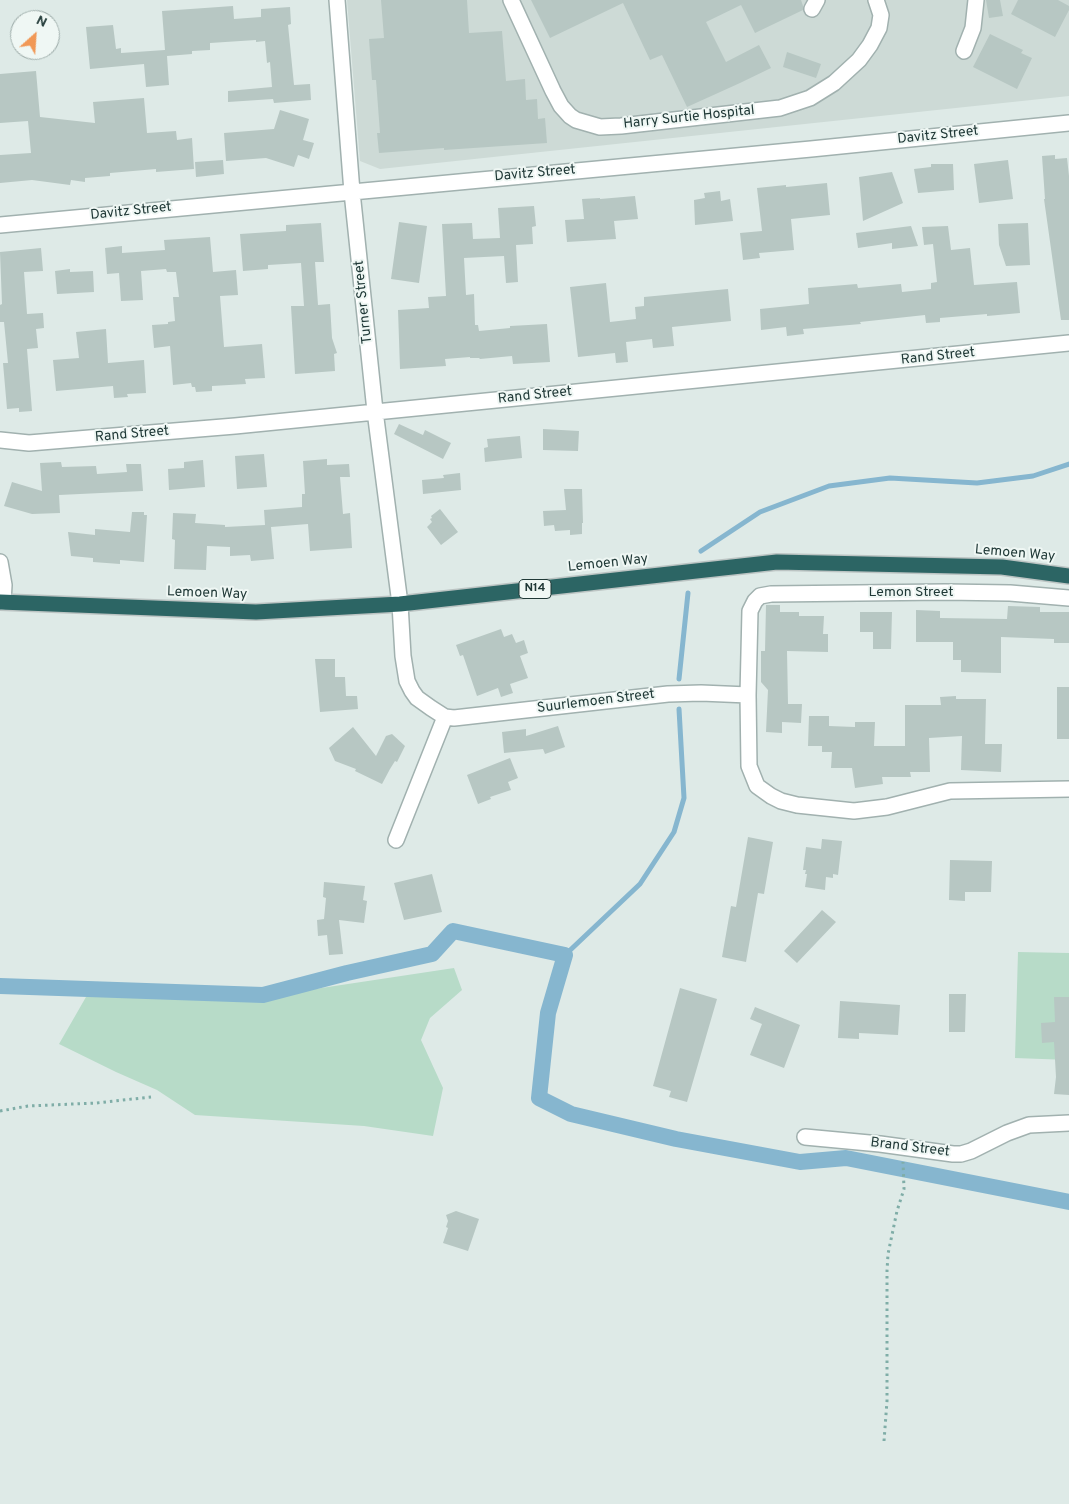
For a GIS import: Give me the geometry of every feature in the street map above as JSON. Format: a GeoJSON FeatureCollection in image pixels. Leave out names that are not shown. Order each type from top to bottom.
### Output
{"type":"FeatureCollection","features":[{"type":"Feature","properties":{"kind":"highway","name":"Lemoen Way"},"geometry":{"type":"LineString","coordinates":[[2,602],[256,612],[400,604],[776,562],[1002,567],[1069,576]]}},
{"type":"Feature","properties":{"kind":"street","name":"Turner Street"},"geometry":{"type":"LineString","coordinates":[[337,0],[352,192],[375,412],[400,604]]}},
{"type":"Feature","properties":{"kind":"street","name":"Harry Surtie Hospital"},"geometry":{"type":"LineString","coordinates":[[510,0],[552,91],[561,106],[576,120],[600,127],[780,108],[810,98],[834,83],[859,60],[870,45],[878,28],[881,15],[876,0]]}},
{"type":"Feature","properties":{"kind":"street"},"geometry":{"type":"LineString","coordinates":[[964,52],[973,28],[976,0]]}},
{"type":"Feature","properties":{"kind":"street","name":"Davitz Street"},"geometry":{"type":"LineString","coordinates":[[0,225],[1069,123]]}},
{"type":"Feature","properties":{"kind":"street","name":"Rand Street"},"geometry":{"type":"LineString","coordinates":[[0,440],[29,443],[48,442],[235,426],[1069,343]]}},
{"type":"Feature","properties":{"kind":"street"},"geometry":{"type":"LineString","coordinates":[[0,562],[4,585],[2,602]]}},
{"type":"Feature","properties":{"kind":"street","name":"Lemon Street"},"geometry":{"type":"LineString","coordinates":[[748,695],[750,611],[760,596],[781,594],[1010,593],[1069,598]]}},
{"type":"Feature","properties":{"kind":"street"},"geometry":{"type":"LineString","coordinates":[[396,840],[444,717],[417,698],[407,681],[403,656],[400,604]]}},
{"type":"Feature","properties":{"kind":"street","name":"Suurlemoen Street"},"geometry":{"type":"LineString","coordinates":[[444,717],[466,718],[668,694],[702,692],[748,695]]}},
{"type":"Feature","properties":{"kind":"street"},"geometry":{"type":"LineString","coordinates":[[748,695],[748,759],[750,771],[758,786],[781,801],[806,806],[854,811],[887,807],[950,791],[1069,789]]}},
{"type":"Feature","properties":{"kind":"street","name":"Brand Street"},"geometry":{"type":"LineString","coordinates":[[805,1137],[961,1154],[1029,1125],[1069,1123]]}},
{"type":"Feature","properties":{"kind":"path"},"geometry":{"type":"LineString","coordinates":[[0,1112],[28,1106],[96,1103],[151,1097]]}},
{"type":"Feature","properties":{"kind":"path"},"geometry":{"type":"LineString","coordinates":[[884,1441],[887,1401],[888,1254],[897,1210],[904,1189],[903,1162]]}},
{"type":"Feature","properties":{"kind":"shaded area"},"geometry":{"type":"Polygon","coordinates":[[[347,0],[1069,0],[1069,96],[380,169],[360,161],[347,0]]]}},
{"type":"Feature","properties":{"kind":"green space"},"geometry":{"type":"Polygon","coordinates":[[[1018,952],[1069,953],[1069,1060],[1015,1058],[1018,952]]]}},
{"type":"Feature","properties":{"kind":"green space"},"geometry":{"type":"Polygon","coordinates":[[[454,968],[462,990],[430,1018],[421,1040],[443,1088],[433,1136],[364,1126],[195,1115],[157,1090],[59,1044],[86,997],[275,995],[454,968]]]}},
{"type":"Feature","properties":{"kind":"building"},"geometry":{"type":"Polygon","coordinates":[[[381,0],[467,0],[469,33],[502,31],[506,81],[525,79],[526,100],[537,99],[538,119],[545,118],[547,143],[379,153],[377,133],[380,133],[376,80],[372,80],[369,39],[384,38],[381,0]]]}},
{"type":"Feature","properties":{"kind":"building"},"geometry":{"type":"Polygon","coordinates":[[[531,0],[801,0],[803,10],[755,33],[741,5],[706,22],[726,62],[759,45],[771,68],[687,107],[662,55],[650,60],[623,3],[550,38],[531,0]]]}},
{"type":"Feature","properties":{"kind":"building"},"geometry":{"type":"Polygon","coordinates":[[[986,0],[1000,0],[1003,16],[989,18],[986,0]]]}},
{"type":"Feature","properties":{"kind":"building"},"geometry":{"type":"Polygon","coordinates":[[[1018,0],[1058,0],[1069,6],[1069,10],[1055,37],[1011,14],[1018,0]]]}},
{"type":"Feature","properties":{"kind":"building"},"geometry":{"type":"Polygon","coordinates":[[[233,6],[234,19],[261,17],[261,9],[290,7],[291,24],[288,25],[294,85],[310,84],[311,100],[274,103],[273,99],[228,102],[228,91],[272,87],[270,62],[267,63],[265,41],[210,43],[210,50],[167,56],[169,85],[146,87],[144,64],[90,69],[86,27],[113,25],[116,49],[121,48],[121,53],[165,50],[162,11],[233,6]]]}},
{"type":"Feature","properties":{"kind":"building"},"geometry":{"type":"Polygon","coordinates":[[[990,34],[1023,50],[1021,53],[1032,58],[1017,89],[973,67],[990,34]]]}},
{"type":"Feature","properties":{"kind":"building"},"geometry":{"type":"Polygon","coordinates":[[[787,52],[821,64],[816,78],[783,67],[787,52]]]}},
{"type":"Feature","properties":{"kind":"building"},"geometry":{"type":"Polygon","coordinates":[[[36,71],[40,117],[95,123],[93,102],[144,98],[147,133],[176,131],[177,140],[192,138],[194,169],[156,172],[156,169],[110,173],[110,176],[85,178],[85,182],[71,180],[70,185],[32,180],[0,183],[0,155],[31,153],[28,121],[0,123],[0,74],[36,71]]]}},
{"type":"Feature","properties":{"kind":"building"},"geometry":{"type":"Polygon","coordinates":[[[280,110],[309,119],[303,140],[314,143],[309,159],[298,155],[294,167],[266,158],[226,161],[224,133],[274,129],[280,110]]]}},
{"type":"Feature","properties":{"kind":"building"},"geometry":{"type":"Polygon","coordinates":[[[1055,155],[1055,159],[1067,158],[1069,176],[1069,320],[1061,320],[1044,199],[1042,156],[1055,155]]]}},
{"type":"Feature","properties":{"kind":"building"},"geometry":{"type":"Polygon","coordinates":[[[223,160],[224,174],[196,177],[195,162],[223,160]]]}},
{"type":"Feature","properties":{"kind":"building"},"geometry":{"type":"Polygon","coordinates":[[[1008,160],[1013,199],[979,203],[974,164],[1008,160]]]}},
{"type":"Feature","properties":{"kind":"building"},"geometry":{"type":"Polygon","coordinates":[[[931,164],[953,164],[954,190],[918,193],[914,169],[931,167],[931,164]]]}},
{"type":"Feature","properties":{"kind":"building"},"geometry":{"type":"Polygon","coordinates":[[[892,172],[903,203],[863,221],[859,177],[892,172]]]}},
{"type":"Feature","properties":{"kind":"building"},"geometry":{"type":"Polygon","coordinates":[[[827,183],[830,215],[791,219],[794,250],[759,253],[760,258],[743,260],[740,233],[762,231],[757,188],[827,183]]]}},
{"type":"Feature","properties":{"kind":"building"},"geometry":{"type":"Polygon","coordinates":[[[720,191],[721,201],[730,199],[733,221],[695,225],[694,200],[705,198],[704,193],[720,191]]]}},
{"type":"Feature","properties":{"kind":"building"},"geometry":{"type":"Polygon","coordinates":[[[635,196],[638,219],[614,221],[616,239],[567,242],[565,220],[584,219],[582,199],[635,196]]]}},
{"type":"Feature","properties":{"kind":"building"},"geometry":{"type":"Polygon","coordinates":[[[534,206],[536,226],[532,227],[533,244],[516,245],[518,282],[506,283],[504,256],[464,258],[466,295],[474,294],[475,325],[478,325],[479,331],[510,328],[510,326],[547,324],[550,362],[513,364],[512,356],[480,359],[470,357],[445,359],[446,366],[400,369],[398,310],[429,308],[428,297],[446,296],[442,224],[472,223],[473,239],[500,238],[498,208],[534,206]]]}},
{"type":"Feature","properties":{"kind":"building"},"geometry":{"type":"Polygon","coordinates":[[[399,222],[427,226],[419,283],[391,279],[399,222]]]}},
{"type":"Feature","properties":{"kind":"building"},"geometry":{"type":"Polygon","coordinates":[[[321,223],[324,262],[315,262],[318,305],[330,304],[332,338],[337,353],[334,354],[335,371],[295,374],[291,306],[304,306],[301,263],[268,265],[268,269],[243,271],[240,234],[286,231],[286,225],[321,223]]]}},
{"type":"Feature","properties":{"kind":"building"},"geometry":{"type":"Polygon","coordinates":[[[1028,223],[1030,265],[1006,266],[999,245],[998,224],[1028,223]]]}},
{"type":"Feature","properties":{"kind":"building"},"geometry":{"type":"Polygon","coordinates":[[[911,226],[918,246],[892,249],[892,243],[858,248],[856,233],[911,226]]]}},
{"type":"Feature","properties":{"kind":"building"},"geometry":{"type":"Polygon","coordinates":[[[948,226],[951,250],[970,248],[974,285],[1017,282],[1020,313],[940,318],[940,322],[926,323],[925,315],[860,322],[861,324],[803,329],[804,334],[787,336],[786,327],[761,330],[760,309],[809,304],[808,288],[857,284],[858,288],[901,284],[902,292],[931,289],[931,283],[937,282],[933,244],[924,245],[922,227],[948,226]]]}},
{"type":"Feature","properties":{"kind":"building"},"geometry":{"type":"Polygon","coordinates":[[[210,237],[213,272],[236,270],[238,295],[220,296],[224,347],[262,344],[265,378],[245,379],[246,384],[212,386],[212,391],[196,392],[195,387],[192,387],[191,383],[173,385],[170,346],[154,348],[152,325],[168,324],[168,322],[175,321],[173,297],[179,297],[176,272],[167,272],[166,269],[141,271],[143,300],[121,301],[119,273],[107,274],[105,248],[122,246],[122,253],[165,250],[164,240],[210,237]]]}},
{"type":"Feature","properties":{"kind":"building"},"geometry":{"type":"Polygon","coordinates":[[[41,248],[43,271],[24,272],[27,314],[43,313],[44,328],[36,329],[38,348],[27,349],[32,411],[19,412],[19,408],[7,409],[3,363],[8,363],[4,322],[0,322],[0,305],[2,304],[0,252],[41,248]]]}},
{"type":"Feature","properties":{"kind":"building"},"geometry":{"type":"Polygon","coordinates":[[[70,269],[70,272],[93,271],[94,292],[57,294],[55,271],[70,269]]]}},
{"type":"Feature","properties":{"kind":"building"},"geometry":{"type":"Polygon","coordinates":[[[606,283],[610,322],[636,319],[635,307],[644,306],[644,297],[728,289],[731,321],[672,327],[674,346],[653,348],[652,339],[626,342],[628,362],[616,363],[615,353],[578,357],[570,287],[606,283]]]}},
{"type":"Feature","properties":{"kind":"building"},"geometry":{"type":"Polygon","coordinates":[[[106,329],[108,363],[144,360],[146,393],[127,394],[128,397],[114,398],[113,386],[56,391],[53,360],[79,358],[76,332],[106,329]]]}},
{"type":"Feature","properties":{"kind":"building"},"geometry":{"type":"Polygon","coordinates":[[[399,424],[423,435],[425,430],[451,443],[443,459],[394,434],[399,424]]]}},
{"type":"Feature","properties":{"kind":"building"},"geometry":{"type":"Polygon","coordinates":[[[543,429],[579,431],[578,451],[543,450],[543,429]]]}},
{"type":"Feature","properties":{"kind":"building"},"geometry":{"type":"Polygon","coordinates":[[[520,436],[522,458],[485,462],[484,448],[488,447],[487,439],[520,436]]]}},
{"type":"Feature","properties":{"kind":"building"},"geometry":{"type":"Polygon","coordinates":[[[264,454],[267,487],[237,489],[235,456],[264,454]]]}},
{"type":"Feature","properties":{"kind":"building"},"geometry":{"type":"Polygon","coordinates":[[[327,459],[327,465],[349,464],[350,477],[340,477],[343,514],[350,513],[352,548],[310,551],[308,524],[271,527],[274,559],[251,561],[250,555],[230,556],[230,547],[207,546],[206,570],[174,569],[175,540],[172,539],[173,513],[196,514],[195,523],[225,525],[225,527],[265,525],[264,510],[302,507],[302,494],[305,494],[303,461],[327,459]]]}},
{"type":"Feature","properties":{"kind":"building"},"geometry":{"type":"Polygon","coordinates":[[[203,460],[205,487],[169,490],[168,469],[184,468],[184,462],[203,460]]]}},
{"type":"Feature","properties":{"kind":"building"},"geometry":{"type":"Polygon","coordinates":[[[61,462],[62,467],[96,466],[97,474],[127,472],[126,464],[141,464],[143,491],[59,495],[60,513],[32,514],[4,506],[12,482],[42,491],[40,463],[61,462]]]}},
{"type":"Feature","properties":{"kind":"building"},"geometry":{"type":"Polygon","coordinates":[[[460,473],[461,490],[423,494],[422,480],[444,478],[443,475],[460,473]]]}},
{"type":"Feature","properties":{"kind":"building"},"geometry":{"type":"Polygon","coordinates":[[[564,489],[582,489],[582,534],[570,535],[570,530],[555,531],[554,525],[544,526],[543,511],[566,510],[564,489]]]}},
{"type":"Feature","properties":{"kind":"building"},"geometry":{"type":"Polygon","coordinates":[[[440,509],[458,532],[441,545],[427,527],[432,522],[431,516],[440,509]]]}},
{"type":"Feature","properties":{"kind":"building"},"geometry":{"type":"Polygon","coordinates":[[[132,512],[144,512],[144,515],[147,515],[144,562],[120,560],[120,564],[93,562],[93,558],[71,556],[68,532],[95,535],[95,529],[130,532],[132,512]]]}},
{"type":"Feature","properties":{"kind":"building"},"geometry":{"type":"Polygon","coordinates":[[[766,605],[780,605],[780,612],[799,612],[799,616],[824,616],[823,634],[828,634],[828,652],[787,651],[788,704],[802,704],[801,723],[782,722],[782,733],[766,732],[768,690],[761,682],[761,651],[765,651],[766,605]]]}},
{"type":"Feature","properties":{"kind":"building"},"geometry":{"type":"Polygon","coordinates":[[[1008,606],[1040,607],[1040,612],[1069,612],[1069,643],[1054,643],[1054,639],[1001,637],[1001,673],[961,672],[961,660],[953,660],[953,642],[916,642],[916,610],[940,611],[940,618],[1007,619],[1008,606]]]}},
{"type":"Feature","properties":{"kind":"building"},"geometry":{"type":"Polygon","coordinates":[[[860,612],[892,612],[891,649],[873,649],[873,632],[860,632],[860,612]]]}},
{"type":"Feature","properties":{"kind":"building"},"geometry":{"type":"Polygon","coordinates":[[[501,629],[504,637],[512,634],[516,643],[524,640],[528,653],[520,656],[528,678],[510,684],[513,693],[501,697],[498,688],[477,696],[463,655],[460,656],[456,645],[501,629]]]}},
{"type":"Feature","properties":{"kind":"building"},"geometry":{"type":"Polygon","coordinates":[[[315,659],[335,659],[335,677],[345,677],[346,696],[357,696],[358,709],[320,712],[315,659]]]}},
{"type":"Feature","properties":{"kind":"building"},"geometry":{"type":"Polygon","coordinates":[[[1057,687],[1069,687],[1069,739],[1057,739],[1057,687]]]}},
{"type":"Feature","properties":{"kind":"building"},"geometry":{"type":"Polygon","coordinates":[[[956,696],[956,699],[986,699],[985,744],[1002,744],[1001,772],[961,770],[962,736],[929,738],[930,772],[910,772],[911,777],[882,777],[883,784],[855,788],[852,768],[831,768],[832,752],[822,752],[822,746],[808,746],[809,716],[829,716],[829,726],[855,727],[855,722],[875,722],[874,746],[905,746],[905,705],[941,705],[940,697],[956,696]]]}},
{"type":"Feature","properties":{"kind":"building"},"geometry":{"type":"Polygon","coordinates":[[[558,726],[565,747],[545,754],[543,749],[504,753],[502,732],[526,729],[526,736],[558,726]]]}},
{"type":"Feature","properties":{"kind":"building"},"geometry":{"type":"Polygon","coordinates":[[[353,727],[376,756],[386,736],[392,734],[405,746],[382,784],[355,771],[356,769],[335,761],[329,748],[353,727]]]}},
{"type":"Feature","properties":{"kind":"building"},"geometry":{"type":"Polygon","coordinates":[[[510,758],[518,778],[508,782],[511,790],[490,797],[491,799],[478,804],[467,775],[510,758]]]}},
{"type":"Feature","properties":{"kind":"building"},"geometry":{"type":"Polygon","coordinates":[[[748,837],[773,842],[764,894],[758,893],[746,962],[722,957],[731,906],[736,907],[748,837]]]}},
{"type":"Feature","properties":{"kind":"building"},"geometry":{"type":"Polygon","coordinates":[[[822,839],[842,841],[838,875],[833,874],[833,878],[826,877],[825,890],[805,887],[807,874],[805,874],[806,870],[803,870],[806,847],[821,849],[822,839]]]}},
{"type":"Feature","properties":{"kind":"building"},"geometry":{"type":"Polygon","coordinates":[[[950,860],[992,861],[991,892],[965,892],[965,901],[949,900],[950,860]]]}},
{"type":"Feature","properties":{"kind":"building"},"geometry":{"type":"Polygon","coordinates":[[[432,874],[442,912],[404,920],[394,883],[432,874]]]}},
{"type":"Feature","properties":{"kind":"building"},"geometry":{"type":"Polygon","coordinates":[[[324,882],[365,886],[363,900],[367,901],[364,923],[339,920],[343,954],[329,955],[327,935],[318,936],[317,920],[324,919],[326,898],[323,897],[324,882]]]}},
{"type":"Feature","properties":{"kind":"building"},"geometry":{"type":"Polygon","coordinates":[[[822,910],[836,922],[797,963],[784,951],[822,910]]]}},
{"type":"Feature","properties":{"kind":"building"},"geometry":{"type":"Polygon","coordinates":[[[680,988],[717,999],[687,1102],[669,1097],[671,1091],[653,1086],[680,988]]]}},
{"type":"Feature","properties":{"kind":"building"},"geometry":{"type":"Polygon","coordinates":[[[949,994],[966,994],[965,1032],[949,1032],[949,994]]]}},
{"type":"Feature","properties":{"kind":"building"},"geometry":{"type":"Polygon","coordinates":[[[1054,997],[1069,997],[1069,1095],[1054,1094],[1056,1077],[1054,1042],[1042,1043],[1041,1023],[1055,1022],[1054,997]]]}},
{"type":"Feature","properties":{"kind":"building"},"geometry":{"type":"Polygon","coordinates":[[[840,1001],[900,1005],[898,1035],[859,1033],[859,1039],[838,1038],[840,1001]]]}},
{"type":"Feature","properties":{"kind":"building"},"geometry":{"type":"Polygon","coordinates":[[[755,1007],[800,1025],[784,1068],[750,1055],[762,1024],[750,1019],[755,1007]]]}},
{"type":"Feature","properties":{"kind":"building"},"geometry":{"type":"Polygon","coordinates":[[[456,1211],[479,1219],[468,1251],[443,1243],[448,1228],[446,1227],[448,1221],[446,1215],[456,1211]]]}},
{"type":"Feature","properties":{"kind":"waterway"},"geometry":{"type":"LineString","coordinates":[[701,551],[760,512],[829,486],[890,478],[977,483],[1033,476],[1069,464]]}},
{"type":"Feature","properties":{"kind":"waterway"},"geometry":{"type":"LineString","coordinates":[[679,679],[688,593]]}},
{"type":"Feature","properties":{"kind":"waterway"},"geometry":{"type":"LineString","coordinates":[[565,955],[640,884],[674,832],[684,798],[679,709]]}},
{"type":"Feature","properties":{"kind":"waterway"},"geometry":{"type":"LineString","coordinates":[[0,986],[263,995],[347,973],[432,954],[453,931],[565,955],[548,1013],[539,1098],[571,1114],[676,1139],[800,1162],[846,1158],[1069,1202]]}}]}
